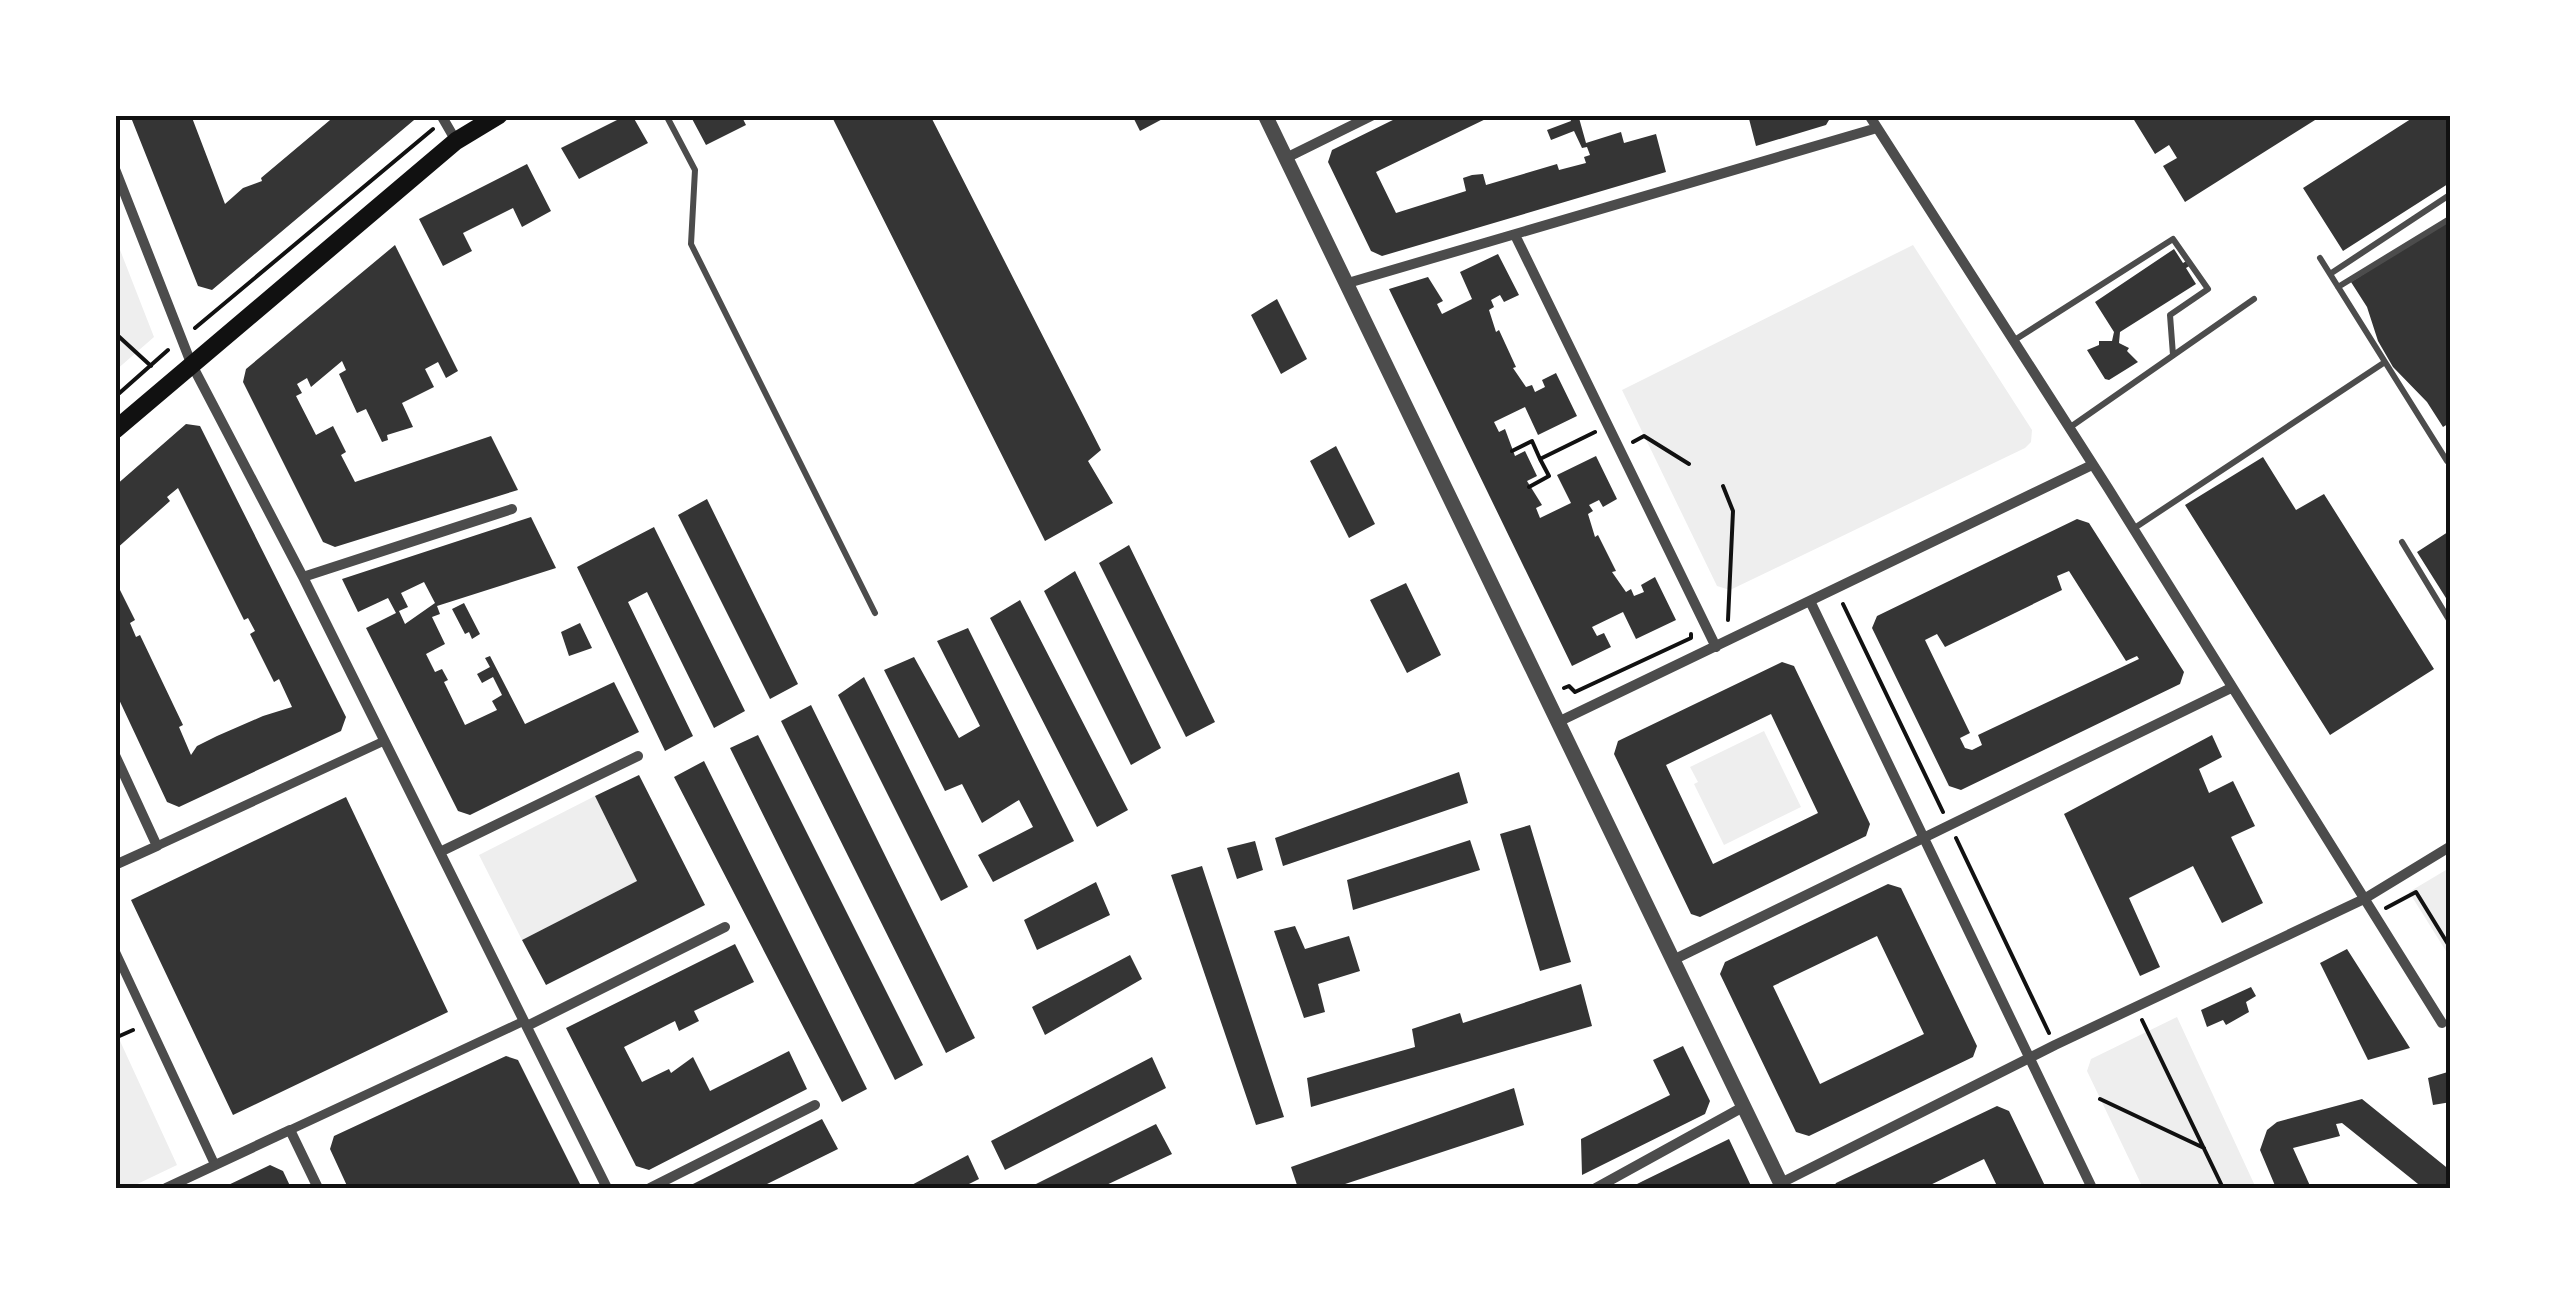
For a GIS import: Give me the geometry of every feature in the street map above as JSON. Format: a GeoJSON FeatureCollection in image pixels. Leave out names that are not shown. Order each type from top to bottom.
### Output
{"type":"FeatureCollection","features":[{"type":"Feature","properties":{"kind":"main road"},"geometry":{"type":"LineString","coordinates":[[115,430],[456,141],[499,115]]}},
{"type":"Feature","properties":{"kind":"street"},"geometry":{"type":"LineString","coordinates":[[1265,115],[1782,1186],[2028,1058],[2364,899],[2451,846]]}},
{"type":"Feature","properties":{"kind":"street"},"geometry":{"type":"LineString","coordinates":[[1286,158],[1373,115]]}},
{"type":"Feature","properties":{"kind":"street"},"geometry":{"type":"LineString","coordinates":[[1869,115],[2442,1023]]}},
{"type":"Feature","properties":{"kind":"street"},"geometry":{"type":"LineString","coordinates":[[442,118],[456,141]]}},
{"type":"Feature","properties":{"kind":"street"},"geometry":{"type":"LineString","coordinates":[[1348,283],[1877,128]]}},
{"type":"Feature","properties":{"kind":"street"},"geometry":{"type":"LineString","coordinates":[[115,169],[191,363],[303,577],[606,1188]]}},
{"type":"Feature","properties":{"kind":"street"},"geometry":{"type":"LineString","coordinates":[[1516,235],[1716,646]]}},
{"type":"Feature","properties":{"kind":"street"},"geometry":{"type":"LineString","coordinates":[[1558,722],[2092,465]]}},
{"type":"Feature","properties":{"kind":"street"},"geometry":{"type":"LineString","coordinates":[[303,577],[512,510]]}},
{"type":"Feature","properties":{"kind":"street"},"geometry":{"type":"LineString","coordinates":[[1810,601],[2092,1188]]}},
{"type":"Feature","properties":{"kind":"street"},"geometry":{"type":"LineString","coordinates":[[1673,960],[2231,688]]}},
{"type":"Feature","properties":{"kind":"street"},"geometry":{"type":"LineString","coordinates":[[115,865],[384,741]]}},
{"type":"Feature","properties":{"kind":"street"},"geometry":{"type":"LineString","coordinates":[[115,755],[158,846]]}},
{"type":"Feature","properties":{"kind":"street"},"geometry":{"type":"LineString","coordinates":[[440,852],[638,756]]}},
{"type":"Feature","properties":{"kind":"street"},"geometry":{"type":"LineString","coordinates":[[166,1188],[725,927]]}},
{"type":"Feature","properties":{"kind":"street"},"geometry":{"type":"LineString","coordinates":[[115,952],[215,1164]]}},
{"type":"Feature","properties":{"kind":"street"},"geometry":{"type":"LineString","coordinates":[[650,1188],[815,1105]]}},
{"type":"Feature","properties":{"kind":"street"},"geometry":{"type":"LineString","coordinates":[[1596,1188],[1743,1107]]}},
{"type":"Feature","properties":{"kind":"street"},"geometry":{"type":"LineString","coordinates":[[290,1130],[318,1188]]}},
{"type":"Feature","properties":{"kind":"lane"},"geometry":{"type":"LineString","coordinates":[[666,115],[696,170],[691,244],[875,613]]}},
{"type":"Feature","properties":{"kind":"lane"},"geometry":{"type":"LineString","coordinates":[[2330,274],[2451,194]]}},
{"type":"Feature","properties":{"kind":"lane"},"geometry":{"type":"LineString","coordinates":[[2338,287],[2451,218]]}},
{"type":"Feature","properties":{"kind":"lane"},"geometry":{"type":"LineString","coordinates":[[2013,340],[2173,238],[2208,289],[2170,314],[2173,355]]}},
{"type":"Feature","properties":{"kind":"lane"},"geometry":{"type":"LineString","coordinates":[[2320,258],[2447,461]]}},
{"type":"Feature","properties":{"kind":"lane"},"geometry":{"type":"LineString","coordinates":[[2069,428],[2254,299]]}},
{"type":"Feature","properties":{"kind":"lane"},"geometry":{"type":"LineString","coordinates":[[2133,528],[2385,362]]}},
{"type":"Feature","properties":{"kind":"lane"},"geometry":{"type":"LineString","coordinates":[[2402,542],[2451,623]]}},
{"type":"Feature","properties":{"kind":"path"},"geometry":{"type":"LineString","coordinates":[[115,397],[442,118]]}},
{"type":"Feature","properties":{"kind":"path"},"geometry":{"type":"LineString","coordinates":[[115,333],[150,366]]}},
{"type":"Feature","properties":{"kind":"path"},"geometry":{"type":"LineString","coordinates":[[1540,459],[1608,426]]}},
{"type":"Feature","properties":{"kind":"path"},"geometry":{"type":"LineString","coordinates":[[1619,448],[1644,436],[1689,464]]}},
{"type":"Feature","properties":{"kind":"path"},"geometry":{"type":"LineString","coordinates":[[1512,451],[1532,441],[1549,476],[1530,487]]}},
{"type":"Feature","properties":{"kind":"path"},"geometry":{"type":"LineString","coordinates":[[1723,486],[1734,511],[1728,620]]}},
{"type":"Feature","properties":{"kind":"path"},"geometry":{"type":"LineString","coordinates":[[1841,586],[1848,600],[1842,604],[2055,1045]]}},
{"type":"Feature","properties":{"kind":"path"},"geometry":{"type":"LineString","coordinates":[[1546,696],[1569,686],[1575,692],[1691,638],[1689,618],[1700,614]]}},
{"type":"Feature","properties":{"kind":"path"},"geometry":{"type":"LineString","coordinates":[[2374,915],[2416,892],[2451,948]]}},
{"type":"Feature","properties":{"kind":"path"},"geometry":{"type":"LineString","coordinates":[[2136,1006],[2223,1188]]}},
{"type":"Feature","properties":{"kind":"path"},"geometry":{"type":"LineString","coordinates":[[2100,1099],[2204,1148]]}},
{"type":"Feature","properties":{"kind":"shaded area"},"geometry":{"type":"Polygon","coordinates":[[[115,237],[154,337],[115,371],[115,237]]]}},
{"type":"Feature","properties":{"kind":"shaded area"},"geometry":{"type":"Polygon","coordinates":[[[1913,245],[2032,430],[2031,442],[1730,590],[1717,586],[1622,390],[1913,245]]]}},
{"type":"Feature","properties":{"kind":"shaded area"},"geometry":{"type":"Polygon","coordinates":[[[1764,731],[1801,807],[1724,845],[1694,784],[1698,782],[1690,767],[1764,731]]]}},
{"type":"Feature","properties":{"kind":"shaded area"},"geometry":{"type":"Polygon","coordinates":[[[595,796],[637,881],[522,940],[479,855],[595,796]]]}},
{"type":"Feature","properties":{"kind":"shaded area"},"geometry":{"type":"Polygon","coordinates":[[[2451,867],[2451,959],[2409,892],[2451,867]]]}},
{"type":"Feature","properties":{"kind":"shaded area"},"geometry":{"type":"Polygon","coordinates":[[[2177,1017],[2256,1188],[2143,1188],[2087,1071],[2091,1059],[2177,1017]]]}},
{"type":"Feature","properties":{"kind":"shaded area"},"geometry":{"type":"Polygon","coordinates":[[[115,1030],[177,1165],[129,1188],[115,1188],[115,1030]]]}},
{"type":"Feature","properties":{"kind":"building"},"geometry":{"type":"Polygon","coordinates":[[[130,115],[191,115],[225,204],[243,188],[262,181],[336,115],[420,115],[212,290],[198,286],[130,115]]]}},
{"type":"Feature","properties":{"kind":"building"},"geometry":{"type":"Polygon","coordinates":[[[632,115],[648,143],[579,179],[561,148],[632,115]]]}},
{"type":"Feature","properties":{"kind":"building"},"geometry":{"type":"Polygon","coordinates":[[[690,115],[741,115],[746,125],[706,145],[690,115]]]}},
{"type":"Feature","properties":{"kind":"building"},"geometry":{"type":"Polygon","coordinates":[[[831,115],[930,115],[1101,450],[1088,461],[1113,503],[1045,541],[831,115]]]}},
{"type":"Feature","properties":{"kind":"building"},"geometry":{"type":"Polygon","coordinates":[[[1132,115],[1170,115],[1140,131],[1132,115]]]}},
{"type":"Feature","properties":{"kind":"building"},"geometry":{"type":"Polygon","coordinates":[[[1403,115],[1494,115],[1376,172],[1396,213],[1466,191],[1463,178],[1472,175],[1483,174],[1486,185],[1557,164],[1559,170],[1586,163],[1584,157],[1590,155],[1587,147],[1582,148],[1574,131],[1551,140],[1547,130],[1571,121],[1569,115],[1587,115],[1579,118],[1586,143],[1621,132],[1624,143],[1656,134],[1666,172],[1382,256],[1371,251],[1328,162],[1332,150],[1403,115]]]}},
{"type":"Feature","properties":{"kind":"building"},"geometry":{"type":"Polygon","coordinates":[[[1748,115],[1832,115],[1826,125],[1756,146],[1748,115]]]}},
{"type":"Feature","properties":{"kind":"building"},"geometry":{"type":"Polygon","coordinates":[[[2131,115],[2323,115],[2185,202],[2163,166],[2177,158],[2169,145],[2155,154],[2131,115]]]}},
{"type":"Feature","properties":{"kind":"building"},"geometry":{"type":"Polygon","coordinates":[[[2417,115],[2451,115],[2451,182],[2343,251],[2303,188],[2417,115]]]}},
{"type":"Feature","properties":{"kind":"building"},"geometry":{"type":"Polygon","coordinates":[[[527,164],[551,211],[522,227],[513,208],[463,233],[472,251],[443,266],[419,219],[527,164]]]}},
{"type":"Feature","properties":{"kind":"building"},"geometry":{"type":"Polygon","coordinates":[[[2451,219],[2451,422],[2443,427],[2427,402],[2393,367],[2378,341],[2367,307],[2351,282],[2451,219]]]}},
{"type":"Feature","properties":{"kind":"building"},"geometry":{"type":"Polygon","coordinates":[[[395,245],[458,371],[446,378],[438,362],[425,369],[434,387],[402,403],[413,427],[387,435],[388,440],[382,442],[366,409],[357,413],[339,374],[346,370],[342,361],[311,387],[307,378],[297,384],[302,393],[296,396],[316,435],[333,426],[346,452],[341,455],[355,482],[491,436],[518,490],[335,547],[323,542],[243,382],[246,369],[395,245]]]}},
{"type":"Feature","properties":{"kind":"building"},"geometry":{"type":"Polygon","coordinates":[[[2174,249],[2183,263],[2188,260],[2191,265],[2186,268],[2196,284],[2120,332],[2119,343],[2129,348],[2127,351],[2138,362],[2105,379],[2087,350],[2099,345],[2099,341],[2112,341],[2114,332],[2095,302],[2174,249]]]}},
{"type":"Feature","properties":{"kind":"building"},"geometry":{"type":"Polygon","coordinates":[[[1498,254],[1519,295],[1504,302],[1500,295],[1491,300],[1494,307],[1489,310],[1496,332],[1499,330],[1516,367],[1513,368],[1526,387],[1532,385],[1535,392],[1545,387],[1542,380],[1556,373],[1577,416],[1538,435],[1525,407],[1494,422],[1499,432],[1505,429],[1515,456],[1525,451],[1537,476],[1527,481],[1542,505],[1536,508],[1540,518],[1571,503],[1557,475],[1596,456],[1617,499],[1603,507],[1599,500],[1589,505],[1593,511],[1588,514],[1595,537],[1598,535],[1616,571],[1612,572],[1626,592],[1631,589],[1634,596],[1644,592],[1641,585],[1655,577],[1676,620],[1636,639],[1623,612],[1592,627],[1597,636],[1604,633],[1611,647],[1572,666],[1389,289],[1428,277],[1443,301],[1437,304],[1442,314],[1472,299],[1460,272],[1498,254]]]}},
{"type":"Feature","properties":{"kind":"building"},"geometry":{"type":"Polygon","coordinates":[[[1277,299],[1307,359],[1281,374],[1251,315],[1277,299]]]}},
{"type":"Feature","properties":{"kind":"building"},"geometry":{"type":"Polygon","coordinates":[[[186,424],[200,426],[346,717],[341,731],[179,807],[167,802],[115,691],[115,580],[135,620],[130,623],[136,637],[140,635],[183,725],[179,727],[191,755],[197,746],[217,736],[292,707],[279,679],[274,682],[250,634],[255,631],[248,618],[244,620],[178,488],[167,497],[170,501],[115,550],[115,486],[186,424]]]}},
{"type":"Feature","properties":{"kind":"building"},"geometry":{"type":"Polygon","coordinates":[[[1336,446],[1375,524],[1349,538],[1310,461],[1336,446]]]}},
{"type":"Feature","properties":{"kind":"building"},"geometry":{"type":"Polygon","coordinates":[[[2263,457],[2296,510],[2324,494],[2434,669],[2330,735],[2185,505],[2263,457]]]}},
{"type":"Feature","properties":{"kind":"building"},"geometry":{"type":"Polygon","coordinates":[[[707,499],[798,684],[770,699],[678,515],[707,499]]]}},
{"type":"Feature","properties":{"kind":"building"},"geometry":{"type":"Polygon","coordinates":[[[531,517],[556,568],[437,606],[440,614],[432,617],[445,644],[426,654],[435,672],[442,669],[448,680],[444,682],[465,725],[497,710],[492,701],[502,695],[493,677],[482,683],[477,674],[490,667],[485,658],[490,656],[525,724],[614,682],[639,732],[470,815],[458,811],[366,628],[396,613],[388,598],[358,612],[342,579],[531,517]],[[424,582],[401,593],[408,607],[399,611],[405,624],[435,603],[424,582]]]}},
{"type":"Feature","properties":{"kind":"building"},"geometry":{"type":"Polygon","coordinates":[[[2077,519],[2089,523],[2184,672],[2180,684],[1961,790],[1949,786],[1872,628],[1877,616],[2077,519]],[[2069,571],[2057,576],[2062,590],[1945,647],[1937,634],[1925,640],[1970,733],[1960,738],[1965,748],[1972,750],[1982,745],[1978,735],[2139,659],[2137,656],[2126,661],[2069,571]]]}},
{"type":"Feature","properties":{"kind":"building"},"geometry":{"type":"Polygon","coordinates":[[[654,527],[745,711],[714,728],[647,592],[628,602],[693,736],[665,751],[577,567],[654,527]]]}},
{"type":"Feature","properties":{"kind":"building"},"geometry":{"type":"Polygon","coordinates":[[[2451,530],[2451,606],[2417,552],[2451,530]]]}},
{"type":"Feature","properties":{"kind":"building"},"geometry":{"type":"Polygon","coordinates":[[[1129,545],[1215,722],[1186,737],[1099,563],[1129,545]]]}},
{"type":"Feature","properties":{"kind":"building"},"geometry":{"type":"Polygon","coordinates":[[[1075,571],[1161,748],[1131,765],[1044,591],[1075,571]]]}},
{"type":"Feature","properties":{"kind":"building"},"geometry":{"type":"Polygon","coordinates":[[[1406,583],[1441,655],[1407,673],[1370,600],[1406,583]]]}},
{"type":"Feature","properties":{"kind":"building"},"geometry":{"type":"Polygon","coordinates":[[[1020,600],[1128,810],[1097,827],[990,618],[1020,600]]]}},
{"type":"Feature","properties":{"kind":"building"},"geometry":{"type":"Polygon","coordinates":[[[464,603],[480,634],[472,639],[469,632],[465,634],[452,609],[464,603]]]}},
{"type":"Feature","properties":{"kind":"building"},"geometry":{"type":"Polygon","coordinates":[[[580,623],[592,648],[569,656],[561,632],[580,623]]]}},
{"type":"Feature","properties":{"kind":"building"},"geometry":{"type":"Polygon","coordinates":[[[968,628],[1074,841],[993,882],[978,855],[1033,827],[1019,800],[982,823],[962,784],[945,791],[884,670],[914,657],[959,738],[980,726],[937,641],[968,628]]]}},
{"type":"Feature","properties":{"kind":"building"},"geometry":{"type":"Polygon","coordinates":[[[1782,662],[1794,666],[1870,824],[1866,836],[1700,917],[1691,914],[1614,754],[1618,741],[1782,662]],[[1771,714],[1666,765],[1713,864],[1818,813],[1771,714]]]}},
{"type":"Feature","properties":{"kind":"building"},"geometry":{"type":"Polygon","coordinates":[[[864,677],[968,887],[941,901],[838,695],[864,677]]]}},
{"type":"Feature","properties":{"kind":"building"},"geometry":{"type":"Polygon","coordinates":[[[811,705],[975,1038],[946,1053],[781,721],[811,705]]]}},
{"type":"Feature","properties":{"kind":"building"},"geometry":{"type":"Polygon","coordinates":[[[758,735],[923,1065],[895,1080],[730,748],[758,735]]]}},
{"type":"Feature","properties":{"kind":"building"},"geometry":{"type":"Polygon","coordinates":[[[2212,735],[2222,757],[2199,769],[2209,793],[2233,781],[2255,826],[2231,837],[2263,903],[2222,923],[2193,866],[2129,898],[2160,967],[2140,976],[2064,814],[2212,735]]]}},
{"type":"Feature","properties":{"kind":"building"},"geometry":{"type":"Polygon","coordinates":[[[704,761],[867,1089],[842,1102],[674,777],[704,761]]]}},
{"type":"Feature","properties":{"kind":"building"},"geometry":{"type":"Polygon","coordinates":[[[1459,772],[1468,803],[1283,866],[1275,838],[1459,772]]]}},
{"type":"Feature","properties":{"kind":"building"},"geometry":{"type":"Polygon","coordinates":[[[639,775],[705,905],[546,985],[522,940],[637,881],[595,796],[639,775]]]}},
{"type":"Feature","properties":{"kind":"building"},"geometry":{"type":"Polygon","coordinates":[[[346,797],[448,1012],[233,1115],[131,900],[346,797]]]}},
{"type":"Feature","properties":{"kind":"building"},"geometry":{"type":"Polygon","coordinates":[[[1530,825],[1571,962],[1540,971],[1500,834],[1530,825]]]}},
{"type":"Feature","properties":{"kind":"building"},"geometry":{"type":"Polygon","coordinates":[[[1470,840],[1480,870],[1353,910],[1347,880],[1470,840]]]}},
{"type":"Feature","properties":{"kind":"building"},"geometry":{"type":"Polygon","coordinates":[[[1255,841],[1263,870],[1237,879],[1227,848],[1255,841]]]}},
{"type":"Feature","properties":{"kind":"building"},"geometry":{"type":"Polygon","coordinates":[[[1202,866],[1284,1117],[1256,1125],[1171,875],[1202,866]]]}},
{"type":"Feature","properties":{"kind":"building"},"geometry":{"type":"Polygon","coordinates":[[[1096,882],[1110,915],[1037,950],[1024,920],[1096,882]]]}},
{"type":"Feature","properties":{"kind":"building"},"geometry":{"type":"Polygon","coordinates":[[[1888,884],[1901,888],[1977,1046],[1973,1057],[1809,1136],[1796,1132],[1720,974],[1725,962],[1888,884]],[[1877,936],[1773,986],[1820,1084],[1924,1034],[1877,936]]]}},
{"type":"Feature","properties":{"kind":"building"},"geometry":{"type":"Polygon","coordinates":[[[1295,926],[1305,949],[1349,936],[1360,971],[1318,984],[1325,1012],[1304,1018],[1274,931],[1295,926]]]}},
{"type":"Feature","properties":{"kind":"building"},"geometry":{"type":"Polygon","coordinates":[[[735,944],[754,982],[694,1011],[699,1021],[679,1031],[675,1021],[624,1047],[642,1082],[669,1069],[671,1073],[693,1057],[710,1091],[789,1051],[807,1089],[649,1170],[636,1166],[566,1028],[735,944]]]}},
{"type":"Feature","properties":{"kind":"building"},"geometry":{"type":"Polygon","coordinates":[[[2347,949],[2410,1048],[2368,1060],[2320,963],[2347,949]]]}},
{"type":"Feature","properties":{"kind":"building"},"geometry":{"type":"Polygon","coordinates":[[[1130,955],[1142,979],[1045,1035],[1032,1007],[1130,955]]]}},
{"type":"Feature","properties":{"kind":"building"},"geometry":{"type":"Polygon","coordinates":[[[1581,984],[1592,1026],[1311,1107],[1307,1078],[1415,1047],[1412,1029],[1460,1013],[1463,1023],[1581,984]]]}},
{"type":"Feature","properties":{"kind":"building"},"geometry":{"type":"Polygon","coordinates":[[[2251,987],[2256,996],[2246,1002],[2249,1012],[2226,1025],[2223,1020],[2207,1027],[2201,1010],[2251,987]]]}},
{"type":"Feature","properties":{"kind":"building"},"geometry":{"type":"Polygon","coordinates":[[[1683,1046],[1710,1101],[1705,1114],[1582,1175],[1581,1139],[1670,1095],[1653,1060],[1683,1046]]]}},
{"type":"Feature","properties":{"kind":"building"},"geometry":{"type":"Polygon","coordinates":[[[506,1056],[518,1060],[582,1188],[348,1188],[330,1149],[334,1136],[506,1056]]]}},
{"type":"Feature","properties":{"kind":"building"},"geometry":{"type":"Polygon","coordinates":[[[1152,1057],[1166,1088],[1005,1170],[991,1141],[1152,1057]]]}},
{"type":"Feature","properties":{"kind":"building"},"geometry":{"type":"Polygon","coordinates":[[[2451,1071],[2451,1102],[2433,1105],[2428,1078],[2451,1071]]]}},
{"type":"Feature","properties":{"kind":"building"},"geometry":{"type":"Polygon","coordinates":[[[1514,1088],[1524,1125],[1333,1188],[1298,1188],[1291,1167],[1514,1088]]]}},
{"type":"Feature","properties":{"kind":"building"},"geometry":{"type":"Polygon","coordinates":[[[2362,1099],[2451,1171],[2451,1188],[2423,1188],[2342,1123],[2336,1124],[2340,1136],[2293,1148],[2311,1188],[2276,1188],[2260,1150],[2267,1130],[2277,1122],[2362,1099]]]}},
{"type":"Feature","properties":{"kind":"building"},"geometry":{"type":"Polygon","coordinates":[[[1997,1106],[2009,1111],[2046,1188],[1998,1188],[1984,1159],[1924,1188],[1833,1188],[1836,1183],[1997,1106]]]}},
{"type":"Feature","properties":{"kind":"building"},"geometry":{"type":"Polygon","coordinates":[[[822,1119],[838,1149],[759,1188],[685,1188],[822,1119]]]}},
{"type":"Feature","properties":{"kind":"building"},"geometry":{"type":"Polygon","coordinates":[[[1156,1124],[1172,1154],[1100,1188],[1035,1188],[1034,1185],[1156,1124]]]}},
{"type":"Feature","properties":{"kind":"building"},"geometry":{"type":"Polygon","coordinates":[[[1729,1139],[1752,1188],[1629,1188],[1643,1181],[1729,1139]]]}},
{"type":"Feature","properties":{"kind":"building"},"geometry":{"type":"Polygon","coordinates":[[[968,1155],[979,1179],[961,1188],[906,1188],[968,1155]]]}},
{"type":"Feature","properties":{"kind":"building"},"geometry":{"type":"Polygon","coordinates":[[[270,1165],[283,1171],[291,1188],[222,1188],[270,1165]]]}}]}
